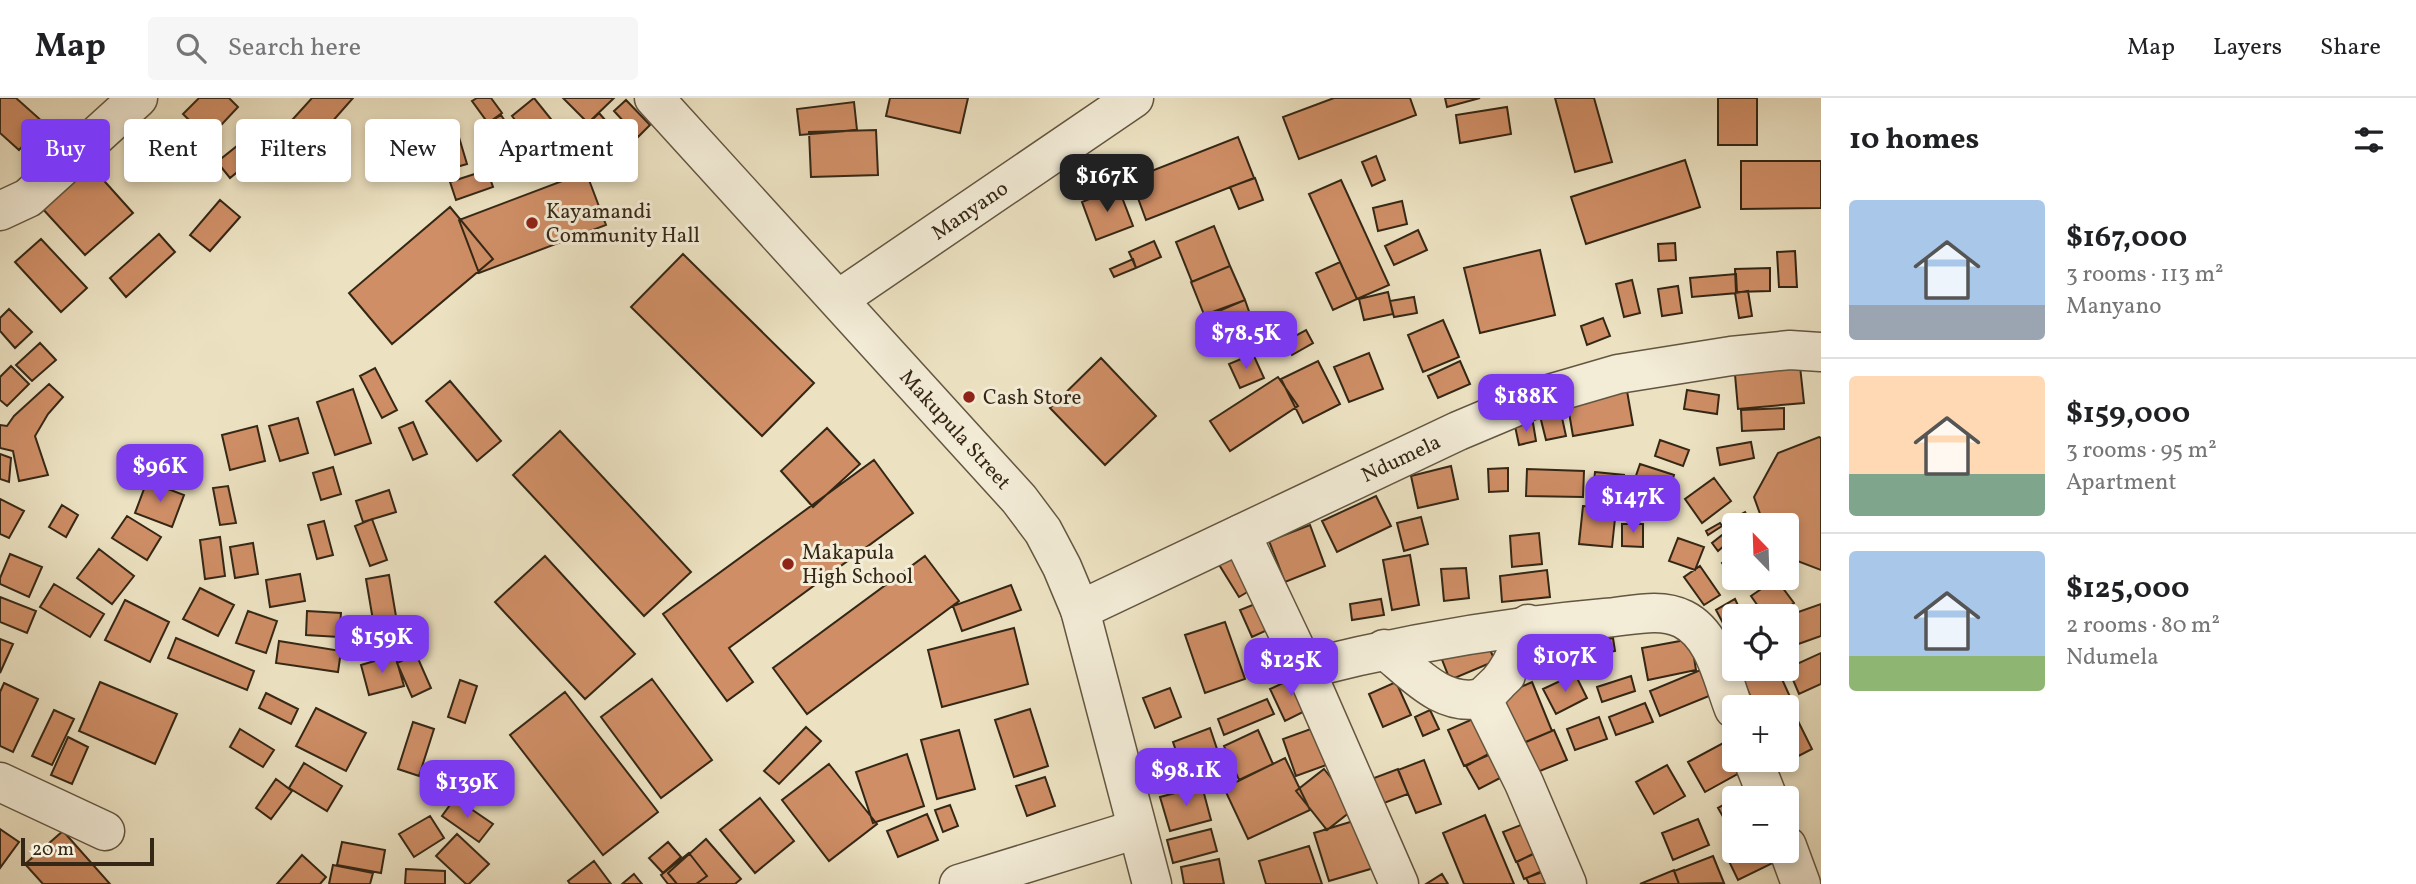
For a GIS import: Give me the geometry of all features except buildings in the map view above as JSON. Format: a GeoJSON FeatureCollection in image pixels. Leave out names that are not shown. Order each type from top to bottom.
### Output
{"type":"FeatureCollection","features":[{"type":"Feature","properties":{"kind":"street"},"geometry":{"type":"LineString","coordinates":[[0,212],[28,198],[138,98]]}},
{"type":"Feature","properties":{"kind":"street","name":"Makupula Street"},"geometry":{"type":"LineString","coordinates":[[654,98],[1019,499],[1047,539],[1062,566],[1080,610],[1152,884]]}},
{"type":"Feature","properties":{"kind":"street","name":"Manyano"},"geometry":{"type":"LineString","coordinates":[[839,299],[1133,98]]}},
{"type":"Feature","properties":{"kind":"street","name":"Ndumela"},"geometry":{"type":"LineString","coordinates":[[1080,610],[1458,431],[1539,397],[1618,374],[1731,356],[1790,350],[1821,352]]}},
{"type":"Feature","properties":{"kind":"street"},"geometry":{"type":"LineString","coordinates":[[1241,534],[1305,669],[1399,884]]}},
{"type":"Feature","properties":{"kind":"street"},"geometry":{"type":"LineString","coordinates":[[1305,669],[1384,649],[1528,624],[1668,612],[1696,627],[1708,640],[1729,695]]}},
{"type":"Feature","properties":{"kind":"street"},"geometry":{"type":"LineString","coordinates":[[1384,649],[1436,692],[1469,701],[1494,686],[1514,661],[1528,624]]}},
{"type":"Feature","properties":{"kind":"street"},"geometry":{"type":"LineString","coordinates":[[1494,686],[1524,783],[1567,884]]}},
{"type":"Feature","properties":{"kind":"street"},"geometry":{"type":"LineString","coordinates":[[0,782],[105,831]]}},
{"type":"Feature","properties":{"kind":"street"},"geometry":{"type":"LineString","coordinates":[[959,884],[1137,829]]}},
{"type":"Feature","properties":{"kind":"street"},"geometry":{"type":"LineString","coordinates":[[1793,863],[1801,884]]}},
{"type":"Feature","properties":{"kind":"place","name":"Kayamandi Community Hall"},"geometry":{"type":"Point","coordinates":[532,223]}},
{"type":"Feature","properties":{"kind":"place","name":"Cash Store"},"geometry":{"type":"Point","coordinates":[969,397]}},
{"type":"Feature","properties":{"kind":"place","name":"Makapula High School"},"geometry":{"type":"Point","coordinates":[788,564]}}]}
